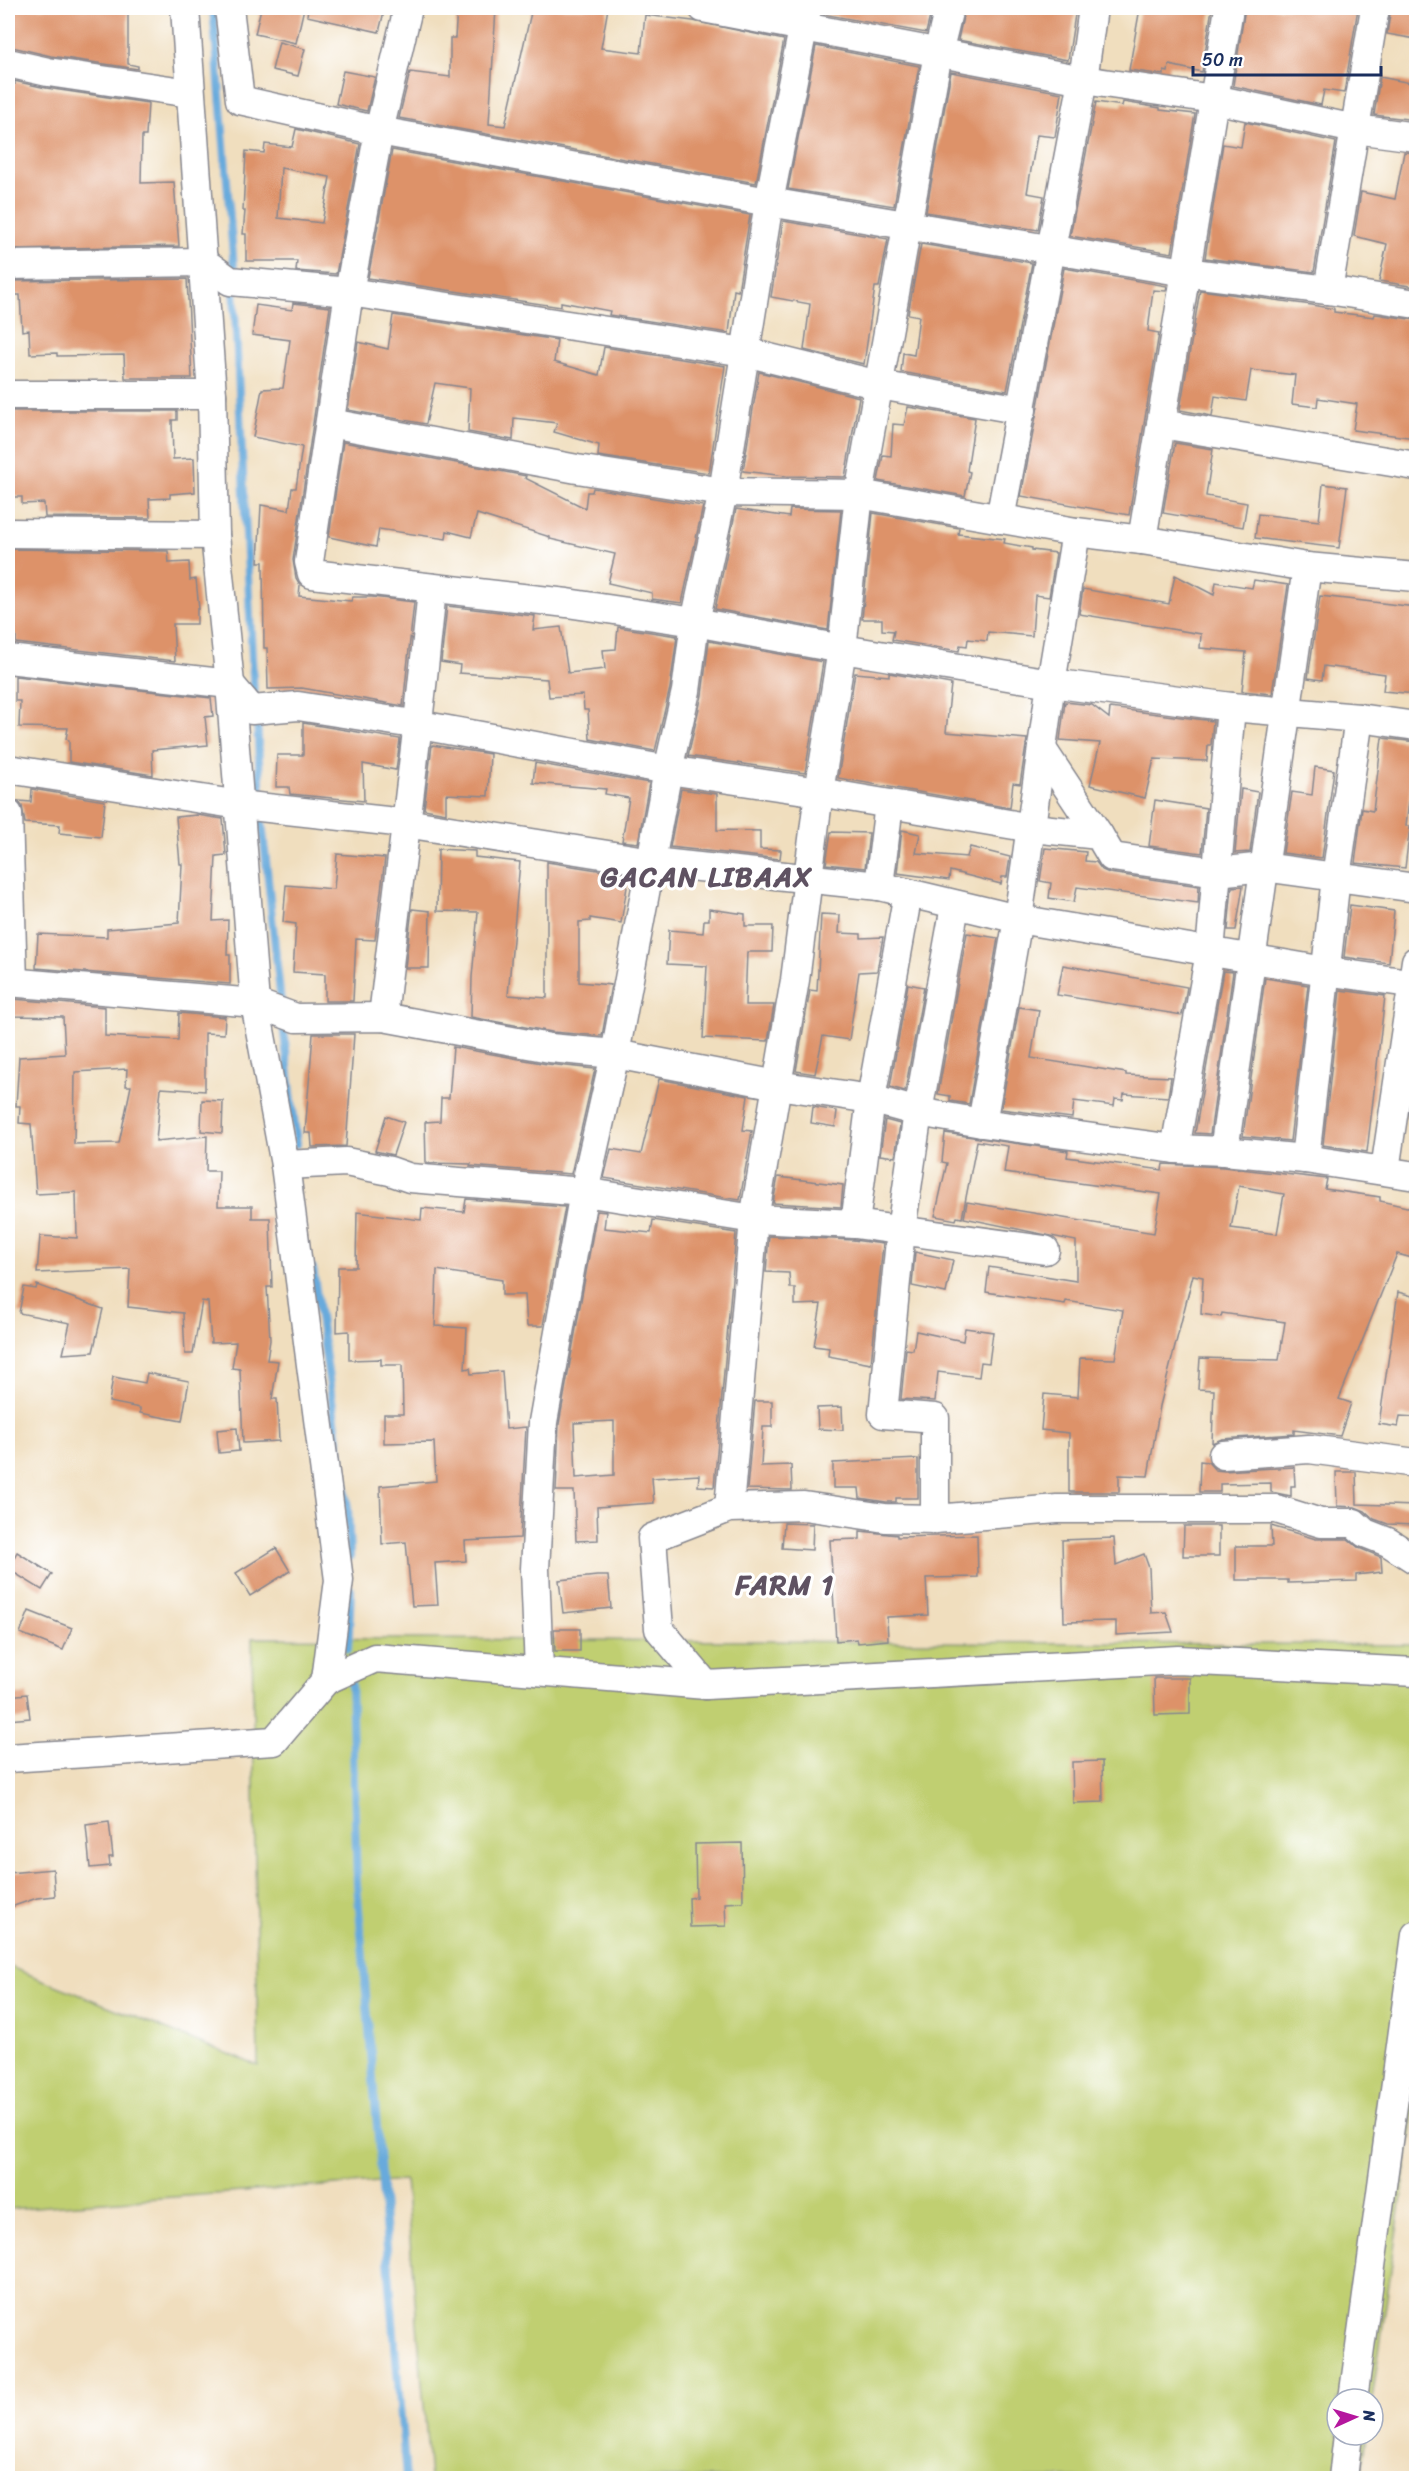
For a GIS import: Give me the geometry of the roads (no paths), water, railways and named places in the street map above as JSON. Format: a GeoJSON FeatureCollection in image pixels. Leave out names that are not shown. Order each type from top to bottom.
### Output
{"type":"FeatureCollection","features":[{"type":"Feature","properties":{"kind":"street"},"geometry":{"type":"LineString","coordinates":[[186,8],[212,395],[215,535],[230,684],[255,1003],[285,1166],[339,1580],[326,1680]]}},
{"type":"Feature","properties":{"kind":"street"},"geometry":{"type":"LineString","coordinates":[[229,8],[240,100],[379,130],[770,202],[1185,272],[1416,304]]}},
{"type":"Feature","properties":{"kind":"street"},"geometry":{"type":"LineString","coordinates":[[408,8],[379,130],[349,292],[309,562],[312,574],[567,603],[695,622],[842,650],[1051,683],[1416,726]]}},
{"type":"Feature","properties":{"kind":"street"},"geometry":{"type":"LineString","coordinates":[[703,8],[806,17],[938,53],[1083,80],[1214,99],[1355,129],[1416,137]]}},
{"type":"Feature","properties":{"kind":"street"},"geometry":{"type":"LineString","coordinates":[[729,1508],[754,1219],[795,980],[819,792],[842,650],[859,494],[938,53],[949,8]]}},
{"type":"Feature","properties":{"kind":"street"},"geometry":{"type":"LineString","coordinates":[[1000,519],[1083,80],[1093,8]]}},
{"type":"Feature","properties":{"kind":"street"},"geometry":{"type":"LineString","coordinates":[[1142,540],[1229,8]]}},
{"type":"Feature","properties":{"kind":"street"},"geometry":{"type":"LineString","coordinates":[[1328,290],[1375,8]]}},
{"type":"Feature","properties":{"kind":"street"},"geometry":{"type":"LineString","coordinates":[[539,1671],[535,1569],[543,1422],[584,1191],[615,1054],[668,770],[686,691],[695,622],[723,492],[770,202],[806,17]]}},
{"type":"Feature","properties":{"kind":"street"},"geometry":{"type":"LineString","coordinates":[[8,63],[48,72],[190,93]]}},
{"type":"Feature","properties":{"kind":"street"},"geometry":{"type":"LineString","coordinates":[[8,265],[204,262],[230,281],[349,292],[745,352],[879,385],[1022,410]]}},
{"type":"Feature","properties":{"kind":"street"},"geometry":{"type":"LineString","coordinates":[[8,394],[212,395]]}},
{"type":"Feature","properties":{"kind":"street"},"geometry":{"type":"LineString","coordinates":[[330,423],[577,469],[723,492],[859,494],[1076,532],[1142,540],[1307,567],[1416,577]]}},
{"type":"Feature","properties":{"kind":"street"},"geometry":{"type":"LineString","coordinates":[[1161,424],[1416,466]]}},
{"type":"Feature","properties":{"kind":"street"},"geometry":{"type":"LineString","coordinates":[[8,532],[215,535]]}},
{"type":"Feature","properties":{"kind":"street"},"geometry":{"type":"LineString","coordinates":[[982,1123],[1018,919],[1051,683],[1076,532]]}},
{"type":"Feature","properties":{"kind":"street"},"geometry":{"type":"LineString","coordinates":[[1224,1151],[1307,567]]}},
{"type":"Feature","properties":{"kind":"street"},"geometry":{"type":"LineString","coordinates":[[383,1017],[405,823],[420,725],[432,588]]}},
{"type":"Feature","properties":{"kind":"street"},"geometry":{"type":"LineString","coordinates":[[8,659],[230,684],[252,710],[298,706],[420,725],[668,770],[819,792],[1032,828],[1099,835]]}},
{"type":"Feature","properties":{"kind":"street"},"geometry":{"type":"LineString","coordinates":[[1175,1149],[1210,952],[1231,706]]}},
{"type":"Feature","properties":{"kind":"street"},"geometry":{"type":"LineString","coordinates":[[1305,1159],[1336,877],[1359,718]]}},
{"type":"Feature","properties":{"kind":"street"},"geometry":{"type":"LineString","coordinates":[[1042,749],[1112,857],[1217,872],[1264,867],[1416,888]]}},
{"type":"Feature","properties":{"kind":"street"},"geometry":{"type":"LineString","coordinates":[[8,769],[240,805],[405,823],[652,862],[879,886],[955,906],[1018,919],[1251,959],[1325,971],[1415,976],[1385,1170]]}},
{"type":"Feature","properties":{"kind":"street"},"geometry":{"type":"LineString","coordinates":[[879,886],[889,804]]}},
{"type":"Feature","properties":{"kind":"street"},"geometry":{"type":"LineString","coordinates":[[8,814],[10,982],[255,1003],[296,1018],[383,1017],[550,1048],[615,1054],[777,1085],[870,1099],[918,1112],[982,1123],[1175,1149],[1305,1159],[1416,1176]]}},
{"type":"Feature","properties":{"kind":"street"},"geometry":{"type":"LineString","coordinates":[[855,1224],[870,1099],[908,892]]}},
{"type":"Feature","properties":{"kind":"street"},"geometry":{"type":"LineString","coordinates":[[935,1519],[934,1418],[883,1414],[901,1230],[918,1112],[955,906]]}},
{"type":"Feature","properties":{"kind":"street"},"geometry":{"type":"LineString","coordinates":[[285,1166],[346,1162],[390,1171],[410,1178],[584,1191],[754,1219],[855,1224],[1045,1250]]}},
{"type":"Feature","properties":{"kind":"street"},"geometry":{"type":"LineString","coordinates":[[1223,1455],[1309,1449],[1416,1463]]}},
{"type":"Feature","properties":{"kind":"street"},"geometry":{"type":"LineString","coordinates":[[706,1685],[659,1629],[652,1538],[729,1508],[804,1506],[885,1518],[935,1519],[1057,1509],[1276,1509],[1321,1523],[1354,1523],[1365,1533],[1388,1542],[1416,1560]]}},
{"type":"Feature","properties":{"kind":"street"},"geometry":{"type":"LineString","coordinates":[[8,1758],[274,1741],[326,1680],[375,1658],[706,1685],[1178,1660],[1416,1672]]}},
{"type":"Feature","properties":{"kind":"street"},"geometry":{"type":"LineString","coordinates":[[1355,2387],[1416,1935]]}},
{"type":"Feature","properties":{"kind":"street"},"geometry":{"type":"LineString","coordinates":[[1342,2478],[1346,2447]]}},
{"type":"Feature","properties":{"kind":"waterway"},"geometry":{"type":"LineString","coordinates":[[213,8],[234,268]]}},
{"type":"Feature","properties":{"kind":"waterway"},"geometry":{"type":"LineString","coordinates":[[234,291],[254,697]]}},
{"type":"Feature","properties":{"kind":"waterway"},"geometry":{"type":"LineString","coordinates":[[257,719],[261,801]]}},
{"type":"Feature","properties":{"kind":"waterway"},"geometry":{"type":"LineString","coordinates":[[262,822],[281,1003]]}},
{"type":"Feature","properties":{"kind":"waterway"},"geometry":{"type":"LineString","coordinates":[[283,1024],[297,1144]]}},
{"type":"Feature","properties":{"kind":"waterway"},"geometry":{"type":"LineString","coordinates":[[313,1269],[348,1509],[350,1557]]}},
{"type":"Feature","properties":{"kind":"waterway"},"geometry":{"type":"LineString","coordinates":[[348,1649],[351,1590]]}},
{"type":"Feature","properties":{"kind":"waterway"},"geometry":{"type":"LineString","coordinates":[[351,1682],[357,1884],[406,2478]]}},
{"type":"Feature","properties":{"kind":"district","name":"GACAN LIBAAX"},"geometry":{"type":"Point","coordinates":[707,876]}},
{"type":"Feature","properties":{"kind":"district","name":"FARM 1"},"geometry":{"type":"Point","coordinates":[785,1584]}}]}
